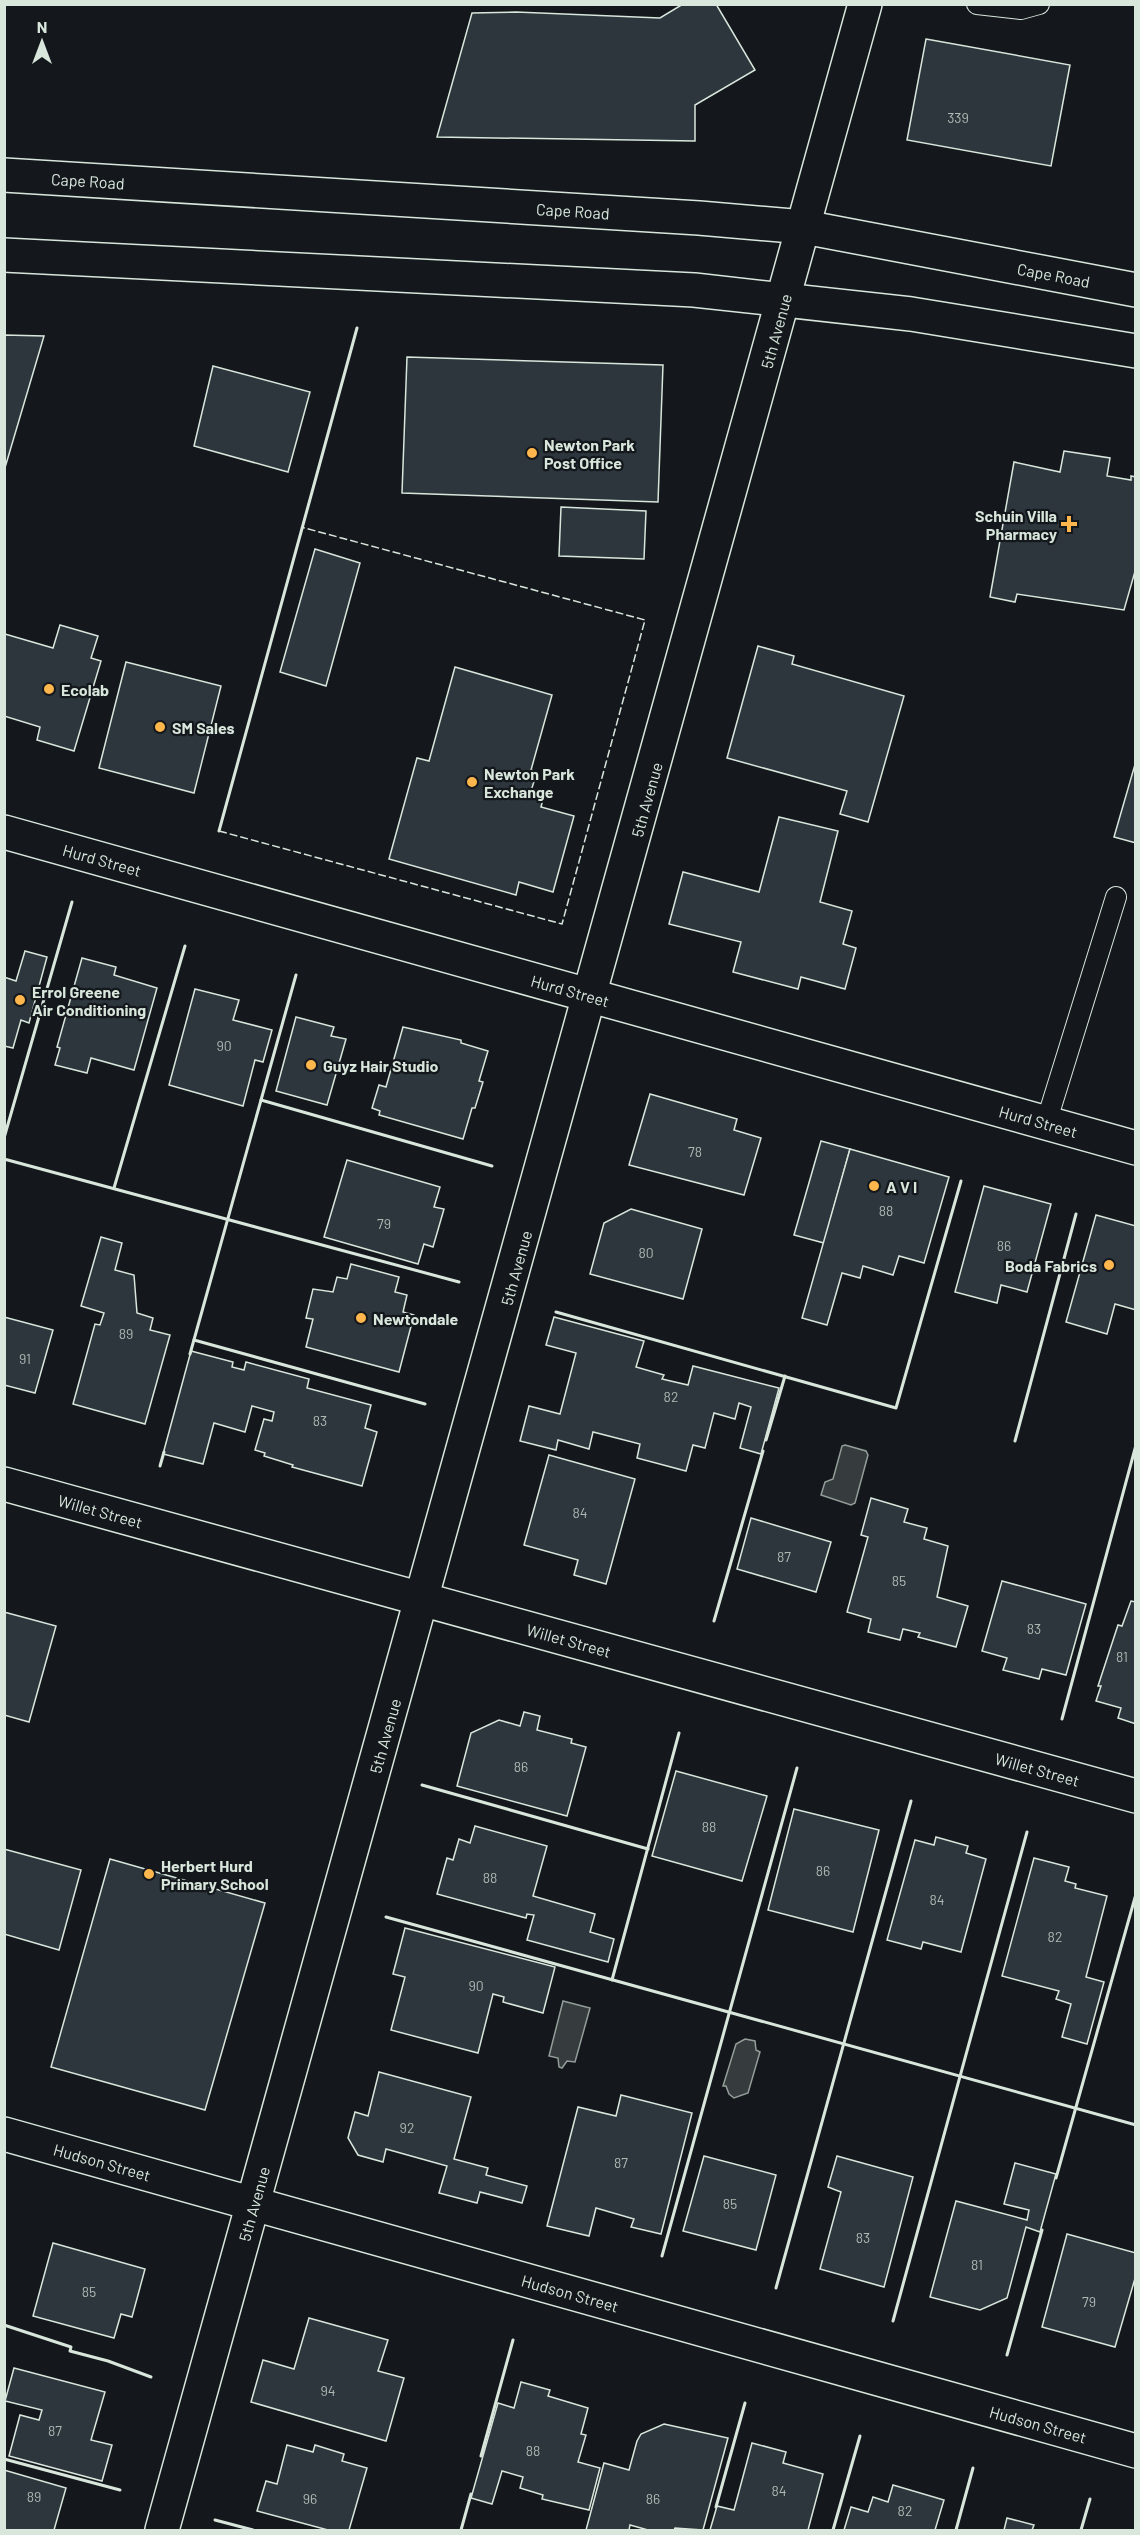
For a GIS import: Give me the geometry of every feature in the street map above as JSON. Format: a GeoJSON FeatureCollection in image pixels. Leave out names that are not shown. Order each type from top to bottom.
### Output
{"type":"FeatureCollection","features":[{"type":"Feature","properties":{"kind":"street","name":"5th Avenue"},"geometry":{"type":"LineString","coordinates":[[162,2530],[592,996],[865,4]]}},
{"type":"Feature","properties":{"kind":"street","name":"Cape Road"},"geometry":{"type":"LineString","coordinates":[[4,175],[699,218],[804,227],[1136,290]]}},
{"type":"Feature","properties":{"kind":"street"},"geometry":{"type":"LineString","coordinates":[[4,255],[694,290],[911,314],[1136,351]]}},
{"type":"Feature","properties":{"kind":"street","name":"Hurd Street"},"geometry":{"type":"LineString","coordinates":[[4,832],[1136,1148]]}},
{"type":"Feature","properties":{"kind":"street","name":"Willet Street"},"geometry":{"type":"LineString","coordinates":[[4,1484],[1136,1796]]}},
{"type":"Feature","properties":{"kind":"street","name":"Hudson Street"},"geometry":{"type":"LineString","coordinates":[[4,2134],[1136,2451]]}},
{"type":"Feature","properties":{"kind":"lane"},"geometry":{"type":"LineString","coordinates":[[977,4],[1021,9],[1039,4]]}},
{"type":"Feature","properties":{"kind":"lane"},"geometry":{"type":"LineString","coordinates":[[1046,1123],[1116,897]]}},
{"type":"Feature","properties":{"kind":"shaded area"},"geometry":{"type":"Polygon","coordinates":[[[842,1446],[866,1451],[868,1455],[855,1503],[851,1505],[821,1495],[825,1482],[833,1479],[842,1446]]]}},
{"type":"Feature","properties":{"kind":"shaded area"},"geometry":{"type":"Polygon","coordinates":[[[563,2001],[590,2008],[575,2062],[567,2061],[562,2068],[559,2067],[558,2058],[549,2056],[563,2001]]]}},
{"type":"Feature","properties":{"kind":"shaded area"},"geometry":{"type":"Polygon","coordinates":[[[745,2039],[755,2041],[756,2050],[760,2052],[748,2093],[734,2098],[729,2094],[726,2086],[723,2086],[736,2044],[745,2039]]]}},
{"type":"Feature","properties":{"kind":"building"},"geometry":{"type":"Polygon","coordinates":[[[683,4],[716,4],[755,70],[695,105],[695,141],[437,137],[472,13],[516,12],[660,18],[683,4]]]}},
{"type":"Feature","properties":{"kind":"building"},"geometry":{"type":"Polygon","coordinates":[[[926,39],[1070,65],[1051,166],[907,140],[926,39]]]}},
{"type":"Feature","properties":{"kind":"building"},"geometry":{"type":"Polygon","coordinates":[[[4,335],[44,336],[4,471],[4,335]]]}},
{"type":"Feature","properties":{"kind":"building","name":"Newton Park Post Office"},"geometry":{"type":"Polygon","coordinates":[[[407,357],[663,365],[658,502],[402,493],[407,357]]]}},
{"type":"Feature","properties":{"kind":"building"},"geometry":{"type":"Polygon","coordinates":[[[213,366],[310,392],[288,472],[194,446],[213,366]]]}},
{"type":"Feature","properties":{"kind":"building","name":"Schuin Villa Pharmacy"},"geometry":{"type":"Polygon","coordinates":[[[1064,451],[1110,458],[1107,476],[1131,480],[1131,476],[1136,477],[1136,568],[1124,610],[1017,594],[1015,602],[990,597],[1014,462],[1060,472],[1064,451]]]}},
{"type":"Feature","properties":{"kind":"building"},"geometry":{"type":"Polygon","coordinates":[[[561,507],[646,511],[644,559],[559,556],[561,507]]]}},
{"type":"Feature","properties":{"kind":"building"},"geometry":{"type":"Polygon","coordinates":[[[315,549],[360,563],[326,686],[280,672],[315,549]]]}},
{"type":"Feature","properties":{"kind":"building","name":"Ecolab"},"geometry":{"type":"Polygon","coordinates":[[[60,625],[98,636],[91,658],[101,661],[74,751],[37,740],[40,727],[4,716],[5,634],[53,648],[60,625]]]}},
{"type":"Feature","properties":{"kind":"building"},"geometry":{"type":"Polygon","coordinates":[[[758,646],[794,656],[792,664],[904,696],[868,822],[840,814],[847,791],[727,758],[758,646]]]}},
{"type":"Feature","properties":{"kind":"building","name":"SM Sales"},"geometry":{"type":"Polygon","coordinates":[[[126,662],[221,686],[194,793],[99,768],[126,662]]]}},
{"type":"Feature","properties":{"kind":"building","name":"Newton Park Exchange"},"geometry":{"type":"Polygon","coordinates":[[[455,667],[552,695],[531,770],[537,772],[531,791],[544,795],[541,807],[574,816],[553,892],[519,882],[516,895],[389,859],[417,758],[429,761],[455,667]]]}},
{"type":"Feature","properties":{"kind":"building"},"geometry":{"type":"Polygon","coordinates":[[[1136,761],[1136,843],[1114,837],[1136,761]]]}},
{"type":"Feature","properties":{"kind":"building"},"geometry":{"type":"Polygon","coordinates":[[[779,817],[838,831],[820,902],[852,911],[843,944],[856,948],[845,989],[801,977],[798,989],[733,972],[741,942],[669,924],[683,872],[759,892],[779,817]]]}},
{"type":"Feature","properties":{"kind":"building","name":"Errol Greene Air Conditioning"},"geometry":{"type":"Polygon","coordinates":[[[25,951],[47,957],[29,1023],[21,1020],[13,1048],[4,1046],[4,977],[16,981],[25,951]]]}},
{"type":"Feature","properties":{"kind":"building"},"geometry":{"type":"Polygon","coordinates":[[[82,958],[116,967],[114,975],[157,988],[134,1070],[91,1058],[87,1073],[55,1065],[60,1048],[57,1047],[82,958]]]}},
{"type":"Feature","properties":{"kind":"building"},"geometry":{"type":"Polygon","coordinates":[[[195,989],[239,1000],[233,1020],[272,1030],[263,1062],[255,1060],[243,1106],[169,1085],[195,989]]]}},
{"type":"Feature","properties":{"kind":"building","name":"Guyz Hair Studio"},"geometry":{"type":"Polygon","coordinates":[[[296,1017],[334,1027],[331,1036],[346,1039],[327,1105],[276,1091],[296,1017]]]}},
{"type":"Feature","properties":{"kind":"building"},"geometry":{"type":"Polygon","coordinates":[[[403,1027],[461,1040],[461,1043],[488,1051],[479,1081],[483,1082],[463,1139],[379,1115],[380,1111],[372,1108],[379,1085],[386,1087],[403,1027]]]}},
{"type":"Feature","properties":{"kind":"building"},"geometry":{"type":"Polygon","coordinates":[[[650,1094],[737,1119],[734,1130],[761,1138],[744,1195],[629,1165],[650,1094]]]}},
{"type":"Feature","properties":{"kind":"building"},"geometry":{"type":"Polygon","coordinates":[[[821,1141],[850,1149],[824,1243],[794,1235],[821,1141]]]}},
{"type":"Feature","properties":{"kind":"building"},"geometry":{"type":"Polygon","coordinates":[[[850,1149],[949,1177],[924,1263],[899,1256],[893,1275],[863,1266],[860,1278],[842,1273],[827,1325],[802,1318],[850,1149]]]}},
{"type":"Feature","properties":{"kind":"building"},"geometry":{"type":"Polygon","coordinates":[[[347,1160],[440,1187],[434,1207],[444,1209],[433,1247],[424,1244],[418,1264],[324,1237],[347,1160]]]}},
{"type":"Feature","properties":{"kind":"building"},"geometry":{"type":"Polygon","coordinates":[[[984,1186],[1051,1204],[1027,1292],[1001,1285],[997,1303],[955,1292],[984,1186]]]}},
{"type":"Feature","properties":{"kind":"building"},"geometry":{"type":"Polygon","coordinates":[[[631,1209],[702,1229],[683,1299],[590,1274],[604,1223],[631,1209]]]}},
{"type":"Feature","properties":{"kind":"building","name":"Boda Fabrics"},"geometry":{"type":"Polygon","coordinates":[[[1096,1215],[1136,1226],[1136,1310],[1115,1304],[1107,1334],[1066,1322],[1096,1215]]]}},
{"type":"Feature","properties":{"kind":"building"},"geometry":{"type":"Polygon","coordinates":[[[101,1237],[122,1243],[115,1270],[134,1275],[137,1313],[153,1318],[150,1330],[170,1335],[145,1424],[73,1404],[95,1324],[100,1325],[104,1313],[81,1306],[101,1237]]]}},
{"type":"Feature","properties":{"kind":"building","name":"Newtondale"},"geometry":{"type":"Polygon","coordinates":[[[351,1264],[399,1277],[395,1292],[407,1295],[403,1312],[414,1315],[399,1372],[306,1347],[313,1319],[306,1318],[313,1289],[333,1292],[337,1277],[347,1279],[351,1264]]]}},
{"type":"Feature","properties":{"kind":"building"},"geometry":{"type":"Polygon","coordinates":[[[4,1317],[53,1330],[35,1393],[4,1385],[4,1317]]]}},
{"type":"Feature","properties":{"kind":"building"},"geometry":{"type":"Polygon","coordinates":[[[554,1317],[644,1341],[636,1367],[664,1375],[662,1379],[688,1385],[693,1366],[779,1388],[761,1454],[740,1448],[751,1407],[739,1403],[735,1419],[714,1413],[705,1448],[693,1445],[686,1471],[637,1458],[640,1444],[593,1432],[589,1449],[558,1440],[556,1450],[520,1441],[529,1406],[560,1414],[576,1353],[546,1345],[554,1317]]]}},
{"type":"Feature","properties":{"kind":"building"},"geometry":{"type":"Polygon","coordinates":[[[191,1351],[233,1362],[232,1367],[244,1370],[246,1362],[309,1379],[307,1388],[371,1405],[365,1428],[377,1432],[362,1486],[292,1467],[293,1465],[264,1456],[265,1453],[255,1450],[264,1419],[272,1421],[274,1412],[252,1406],[245,1432],[214,1423],[203,1464],[163,1454],[191,1351]]]}},
{"type":"Feature","properties":{"kind":"building"},"geometry":{"type":"Polygon","coordinates":[[[549,1455],[635,1479],[606,1584],[574,1575],[578,1560],[524,1545],[549,1455]]]}},
{"type":"Feature","properties":{"kind":"building"},"geometry":{"type":"Polygon","coordinates":[[[871,1498],[908,1509],[904,1522],[927,1528],[924,1539],[948,1546],[937,1597],[968,1606],[956,1647],[918,1637],[920,1633],[903,1629],[900,1640],[868,1632],[871,1619],[847,1612],[868,1537],[861,1535],[871,1498]]]}},
{"type":"Feature","properties":{"kind":"building"},"geometry":{"type":"Polygon","coordinates":[[[751,1518],[831,1542],[816,1592],[737,1569],[751,1518]]]}},
{"type":"Feature","properties":{"kind":"building"},"geometry":{"type":"Polygon","coordinates":[[[1002,1581],[1086,1604],[1066,1675],[1042,1669],[1039,1679],[1003,1670],[1007,1658],[982,1651],[1002,1581]]]}},
{"type":"Feature","properties":{"kind":"building"},"geometry":{"type":"Polygon","coordinates":[[[1131,1601],[1136,1602],[1136,1724],[1118,1718],[1121,1708],[1096,1701],[1101,1686],[1098,1686],[1118,1625],[1122,1626],[1131,1601]]]}},
{"type":"Feature","properties":{"kind":"building"},"geometry":{"type":"Polygon","coordinates":[[[4,1612],[56,1626],[29,1722],[4,1715],[4,1612]]]}},
{"type":"Feature","properties":{"kind":"building"},"geometry":{"type":"Polygon","coordinates":[[[524,1712],[540,1716],[537,1730],[572,1739],[571,1743],[586,1747],[567,1816],[457,1786],[471,1733],[499,1720],[520,1726],[524,1712]]]}},
{"type":"Feature","properties":{"kind":"building"},"geometry":{"type":"Polygon","coordinates":[[[676,1771],[767,1796],[742,1881],[652,1856],[676,1771]]]}},
{"type":"Feature","properties":{"kind":"building"},"geometry":{"type":"Polygon","coordinates":[[[794,1809],[879,1830],[853,1932],[768,1910],[794,1809]]]}},
{"type":"Feature","properties":{"kind":"building"},"geometry":{"type":"Polygon","coordinates":[[[475,1826],[547,1846],[533,1896],[595,1914],[590,1932],[614,1939],[608,1962],[527,1940],[534,1915],[527,1914],[526,1918],[437,1894],[447,1858],[453,1860],[459,1839],[470,1843],[475,1826]]]}},
{"type":"Feature","properties":{"kind":"building"},"geometry":{"type":"Polygon","coordinates":[[[936,1837],[968,1846],[966,1853],[986,1859],[961,1952],[923,1942],[921,1949],[887,1940],[915,1840],[934,1845],[936,1837]]]}},
{"type":"Feature","properties":{"kind":"building"},"geometry":{"type":"Polygon","coordinates":[[[4,1849],[81,1870],[59,1950],[4,1934],[4,1849]]]}},
{"type":"Feature","properties":{"kind":"building"},"geometry":{"type":"Polygon","coordinates":[[[1034,1858],[1069,1867],[1065,1881],[1076,1884],[1075,1888],[1107,1896],[1086,1977],[1104,1982],[1087,2044],[1062,2037],[1071,2004],[1056,1999],[1059,1991],[1002,1976],[1034,1858]]]}},
{"type":"Feature","properties":{"kind":"building"},"geometry":{"type":"Polygon","coordinates":[[[110,1859],[265,1903],[205,2110],[51,2067],[110,1859]]]}},
{"type":"Feature","properties":{"kind":"building"},"geometry":{"type":"Polygon","coordinates":[[[405,1928],[555,1967],[543,2013],[503,2002],[504,1997],[493,1994],[478,2053],[391,2030],[405,1977],[393,1974],[405,1928]]]}},
{"type":"Feature","properties":{"kind":"building"},"geometry":{"type":"Polygon","coordinates":[[[379,2072],[471,2097],[454,2159],[488,2168],[486,2175],[527,2186],[522,2203],[480,2192],[477,2203],[439,2193],[447,2166],[386,2149],[383,2162],[358,2155],[348,2138],[355,2112],[368,2116],[379,2072]]]}},
{"type":"Feature","properties":{"kind":"building"},"geometry":{"type":"Polygon","coordinates":[[[621,2095],[692,2113],[661,2234],[631,2227],[634,2219],[596,2208],[589,2236],[547,2226],[578,2107],[616,2116],[621,2095]]]}},
{"type":"Feature","properties":{"kind":"building"},"geometry":{"type":"Polygon","coordinates":[[[704,2156],[776,2175],[756,2250],[683,2231],[704,2156]]]}},
{"type":"Feature","properties":{"kind":"building"},"geometry":{"type":"Polygon","coordinates":[[[837,2156],[913,2177],[884,2287],[820,2269],[841,2192],[828,2187],[837,2156]]]}},
{"type":"Feature","properties":{"kind":"building"},"geometry":{"type":"Polygon","coordinates":[[[1015,2163],[1056,2174],[1040,2232],[1026,2227],[1007,2298],[980,2310],[930,2297],[956,2201],[1027,2220],[1029,2210],[1004,2204],[1015,2163]]]}},
{"type":"Feature","properties":{"kind":"building"},"geometry":{"type":"Polygon","coordinates":[[[1067,2234],[1136,2253],[1136,2275],[1115,2347],[1042,2327],[1067,2234]]]}},
{"type":"Feature","properties":{"kind":"building"},"geometry":{"type":"Polygon","coordinates":[[[53,2243],[145,2269],[132,2317],[121,2314],[114,2338],[33,2316],[53,2243]]]}},
{"type":"Feature","properties":{"kind":"building"},"geometry":{"type":"Polygon","coordinates":[[[309,2318],[388,2340],[378,2371],[404,2378],[386,2441],[251,2402],[263,2360],[294,2369],[309,2318]]]}},
{"type":"Feature","properties":{"kind":"building"},"geometry":{"type":"Polygon","coordinates":[[[14,2368],[105,2392],[91,2440],[112,2445],[102,2481],[9,2456],[20,2415],[39,2420],[42,2410],[5,2401],[14,2368]]]}},
{"type":"Feature","properties":{"kind":"building"},"geometry":{"type":"Polygon","coordinates":[[[521,2382],[550,2390],[548,2396],[588,2408],[581,2434],[586,2435],[578,2462],[600,2468],[589,2510],[542,2499],[543,2495],[520,2488],[523,2477],[502,2471],[492,2504],[471,2498],[498,2403],[514,2408],[521,2382]]]}},
{"type":"Feature","properties":{"kind":"building"},"geometry":{"type":"Polygon","coordinates":[[[664,2424],[728,2438],[703,2530],[675,2528],[674,2530],[648,2530],[630,2525],[629,2530],[586,2530],[604,2463],[629,2470],[641,2434],[664,2424]]]}},
{"type":"Feature","properties":{"kind":"building"},"geometry":{"type":"Polygon","coordinates":[[[752,2443],[786,2452],[783,2463],[823,2474],[808,2530],[710,2530],[717,2506],[734,2510],[752,2443]]]}},
{"type":"Feature","properties":{"kind":"building"},"geometry":{"type":"Polygon","coordinates":[[[287,2445],[313,2452],[315,2445],[344,2454],[342,2461],[367,2468],[349,2530],[328,2530],[257,2511],[266,2481],[277,2484],[287,2445]]]}},
{"type":"Feature","properties":{"kind":"building"},"geometry":{"type":"Polygon","coordinates":[[[4,2470],[66,2488],[54,2530],[4,2530],[4,2470]]]}},
{"type":"Feature","properties":{"kind":"building"},"geometry":{"type":"Polygon","coordinates":[[[893,2485],[944,2500],[935,2530],[844,2530],[851,2507],[868,2512],[873,2497],[888,2502],[893,2485]]]}},
{"type":"Feature","properties":{"kind":"building"},"geometry":{"type":"Polygon","coordinates":[[[1007,2518],[1034,2525],[1032,2530],[1004,2530],[1007,2518]]]}},
{"type":"Feature","properties":{"kind":"fence"},"geometry":{"type":"LineString","coordinates":[[219,831],[562,924],[645,620],[301,527]]}},
{"type":"Feature","properties":{"kind":"wall"},"geometry":{"type":"LineString","coordinates":[[219,831],[357,328]]}},
{"type":"Feature","properties":{"kind":"wall"},"geometry":{"type":"LineString","coordinates":[[4,1138],[72,902]]}},
{"type":"Feature","properties":{"kind":"wall"},"geometry":{"type":"LineString","coordinates":[[114,1188],[185,946]]}},
{"type":"Feature","properties":{"kind":"wall"},"geometry":{"type":"LineString","coordinates":[[190,1354],[296,975]]}},
{"type":"Feature","properties":{"kind":"wall"},"geometry":{"type":"LineString","coordinates":[[261,1100],[492,1166]]}},
{"type":"Feature","properties":{"kind":"wall"},"geometry":{"type":"LineString","coordinates":[[4,1159],[459,1282]]}},
{"type":"Feature","properties":{"kind":"wall"},"geometry":{"type":"LineString","coordinates":[[556,1312],[896,1408],[961,1181]]}},
{"type":"Feature","properties":{"kind":"wall"},"geometry":{"type":"LineString","coordinates":[[1015,1441],[1076,1214]]}},
{"type":"Feature","properties":{"kind":"wall"},"geometry":{"type":"LineString","coordinates":[[194,1340],[425,1404]]}},
{"type":"Feature","properties":{"kind":"wall"},"geometry":{"type":"LineString","coordinates":[[766,1440],[785,1376]]}},
{"type":"Feature","properties":{"kind":"wall"},"geometry":{"type":"LineString","coordinates":[[1062,1719],[1136,1445]]}},
{"type":"Feature","properties":{"kind":"wall"},"geometry":{"type":"LineString","coordinates":[[714,1621],[763,1451]]}},
{"type":"Feature","properties":{"kind":"wall"},"geometry":{"type":"LineString","coordinates":[[160,1466],[164,1452]]}},
{"type":"Feature","properties":{"kind":"wall"},"geometry":{"type":"LineString","coordinates":[[612,1980],[679,1733]]}},
{"type":"Feature","properties":{"kind":"wall"},"geometry":{"type":"LineString","coordinates":[[662,2256],[797,1768]]}},
{"type":"Feature","properties":{"kind":"wall"},"geometry":{"type":"LineString","coordinates":[[422,1785],[648,1849]]}},
{"type":"Feature","properties":{"kind":"wall"},"geometry":{"type":"LineString","coordinates":[[776,2288],[911,1801]]}},
{"type":"Feature","properties":{"kind":"wall"},"geometry":{"type":"LineString","coordinates":[[893,2321],[1027,1832]]}},
{"type":"Feature","properties":{"kind":"wall"},"geometry":{"type":"LineString","coordinates":[[1056,2178],[1136,1894]]}},
{"type":"Feature","properties":{"kind":"wall"},"geometry":{"type":"LineString","coordinates":[[386,1917],[1136,2125]]}},
{"type":"Feature","properties":{"kind":"wall"},"geometry":{"type":"LineString","coordinates":[[1007,2355],[1042,2230]]}},
{"type":"Feature","properties":{"kind":"wall"},"geometry":{"type":"LineString","coordinates":[[4,2325],[71,2347],[70,2351],[108,2361],[151,2377]]}},
{"type":"Feature","properties":{"kind":"wall"},"geometry":{"type":"LineString","coordinates":[[481,2456],[513,2340]]}},
{"type":"Feature","properties":{"kind":"wall"},"geometry":{"type":"LineString","coordinates":[[716,2507],[745,2403]]}},
{"type":"Feature","properties":{"kind":"wall"},"geometry":{"type":"LineString","coordinates":[[833,2530],[860,2436]]}},
{"type":"Feature","properties":{"kind":"wall"},"geometry":{"type":"LineString","coordinates":[[4,2459],[120,2490]]}},
{"type":"Feature","properties":{"kind":"wall"},"geometry":{"type":"LineString","coordinates":[[956,2530],[973,2468]]}},
{"type":"Feature","properties":{"kind":"wall"},"geometry":{"type":"LineString","coordinates":[[461,2530],[471,2494]]}},
{"type":"Feature","properties":{"kind":"wall"},"geometry":{"type":"LineString","coordinates":[[1081,2530],[1090,2499]]}},
{"type":"Feature","properties":{"kind":"wall"},"geometry":{"type":"LineString","coordinates":[[215,2520],[253,2530]]}},
{"type":"Feature","properties":{"kind":"place","name":"Newton Park Post Office"},"geometry":{"type":"Point","coordinates":[532,453]}},
{"type":"Feature","properties":{"kind":"place","name":"Schuin Villa Pharmacy"},"geometry":{"type":"Point","coordinates":[1069,524]}},
{"type":"Feature","properties":{"kind":"place","name":"Ecolab"},"geometry":{"type":"Point","coordinates":[49,689]}},
{"type":"Feature","properties":{"kind":"place","name":"SM Sales"},"geometry":{"type":"Point","coordinates":[160,727]}},
{"type":"Feature","properties":{"kind":"place","name":"Newton Park Exchange"},"geometry":{"type":"Point","coordinates":[472,782]}},
{"type":"Feature","properties":{"kind":"place","name":"Errol Greene Air Conditioning"},"geometry":{"type":"Point","coordinates":[20,1000]}},
{"type":"Feature","properties":{"kind":"place","name":"Guyz Hair Studio"},"geometry":{"type":"Point","coordinates":[311,1065]}},
{"type":"Feature","properties":{"kind":"place","name":"A V I"},"geometry":{"type":"Point","coordinates":[874,1186]}},
{"type":"Feature","properties":{"kind":"place","name":"Boda Fabrics"},"geometry":{"type":"Point","coordinates":[1109,1265]}},
{"type":"Feature","properties":{"kind":"place","name":"Newtondale"},"geometry":{"type":"Point","coordinates":[361,1318]}},
{"type":"Feature","properties":{"kind":"place","name":"Herbert Hurd Primary School"},"geometry":{"type":"Point","coordinates":[149,1874]}}]}
